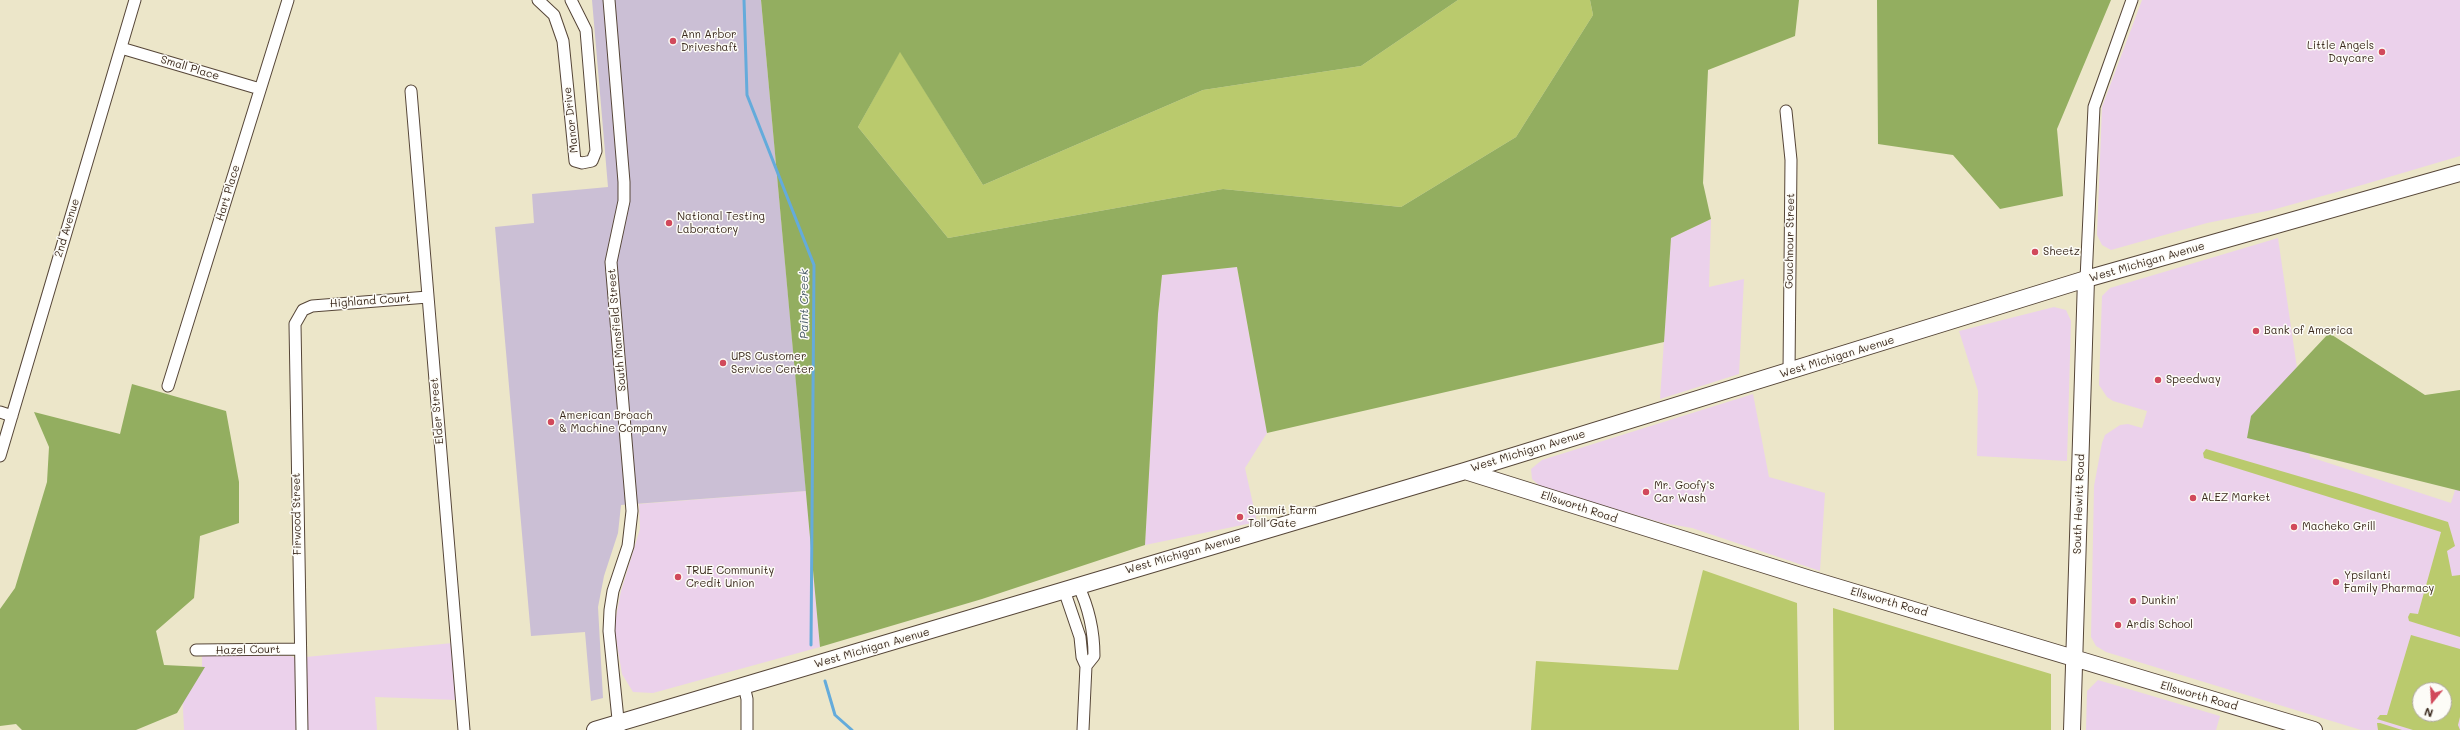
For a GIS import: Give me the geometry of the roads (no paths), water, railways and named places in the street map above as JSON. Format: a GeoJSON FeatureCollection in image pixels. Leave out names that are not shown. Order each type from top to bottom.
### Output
{"type":"FeatureCollection","features":[{"type":"Feature","properties":{"kind":"main road","name":"West Michigan Avenue"},"geometry":{"type":"LineString","coordinates":[[595,730],[620,726],[744,686],[1789,372],[2086,279],[2460,173]]}},
{"type":"Feature","properties":{"kind":"main road","name":"South Hewitt Road"},"geometry":{"type":"LineString","coordinates":[[2072,730],[2086,279]]}},
{"type":"Feature","properties":{"kind":"main road","name":"Ellsworth Road"},"geometry":{"type":"LineString","coordinates":[[1465,470],[1810,579],[2314,730]]}},
{"type":"Feature","properties":{"kind":"street","name":"2nd Avenue"},"geometry":{"type":"LineString","coordinates":[[0,456],[135,0]]}},
{"type":"Feature","properties":{"kind":"street","name":"Hart Place"},"geometry":{"type":"LineString","coordinates":[[168,386],[288,0]]}},
{"type":"Feature","properties":{"kind":"street","name":"Manor Drive"},"geometry":{"type":"LineString","coordinates":[[538,0],[554,15],[563,41],[575,161],[582,164],[592,161],[596,151],[586,30],[571,0]]}},
{"type":"Feature","properties":{"kind":"street","name":"South Mansfield Street"},"geometry":{"type":"LineString","coordinates":[[609,0],[624,182],[624,201],[612,262],[632,511],[628,546],[613,591],[610,610],[609,631],[620,726]]}},
{"type":"Feature","properties":{"kind":"street"},"geometry":{"type":"LineString","coordinates":[[2086,279],[2094,107],[2132,0]]}},
{"type":"Feature","properties":{"kind":"street","name":"Small Place"},"geometry":{"type":"LineString","coordinates":[[121,48],[260,89]]}},
{"type":"Feature","properties":{"kind":"street","name":"Elder Street"},"geometry":{"type":"LineString","coordinates":[[411,91],[464,730]]}},
{"type":"Feature","properties":{"kind":"street","name":"Gouchnour Street"},"geometry":{"type":"LineString","coordinates":[[1786,111],[1791,160],[1789,372]]}},
{"type":"Feature","properties":{"kind":"street","name":"Highland Court"},"geometry":{"type":"LineString","coordinates":[[312,306],[428,297]]}},
{"type":"Feature","properties":{"kind":"street","name":"Firwood Street"},"geometry":{"type":"LineString","coordinates":[[302,730],[294,335],[298,316],[303,310],[312,306]]}},
{"type":"Feature","properties":{"kind":"street"},"geometry":{"type":"LineString","coordinates":[[0,412],[12,416]]}},
{"type":"Feature","properties":{"kind":"street"},"geometry":{"type":"LineString","coordinates":[[1071,587],[1082,657],[1086,666],[1083,730]]}},
{"type":"Feature","properties":{"kind":"street"},"geometry":{"type":"LineString","coordinates":[[1071,587],[1085,599],[1094,633],[1094,656],[1086,666]]}},
{"type":"Feature","properties":{"kind":"street","name":"Hazel Court"},"geometry":{"type":"LineString","coordinates":[[196,650],[300,649]]}},
{"type":"Feature","properties":{"kind":"street"},"geometry":{"type":"LineString","coordinates":[[744,686],[747,699],[747,730]]}},
{"type":"Feature","properties":{"kind":"waterway","name":"Paint Creek"},"geometry":{"type":"LineString","coordinates":[[744,0],[747,95],[814,265],[811,645]]}},
{"type":"Feature","properties":{"kind":"waterway","name":"Paint Creek"},"geometry":{"type":"LineString","coordinates":[[825,681],[835,715],[852,730]]}},
{"type":"Feature","properties":{"kind":"place","name":"Ann Arbor Driveshaft"},"geometry":{"type":"Point","coordinates":[673,41]}},
{"type":"Feature","properties":{"kind":"place","name":"Little Angels Daycare"},"geometry":{"type":"Point","coordinates":[2382,52]}},
{"type":"Feature","properties":{"kind":"place","name":"National Testing Laboratory"},"geometry":{"type":"Point","coordinates":[669,223]}},
{"type":"Feature","properties":{"kind":"place","name":"Sheetz"},"geometry":{"type":"Point","coordinates":[2035,252]}},
{"type":"Feature","properties":{"kind":"place","name":"Bank of America"},"geometry":{"type":"Point","coordinates":[2256,331]}},
{"type":"Feature","properties":{"kind":"place","name":"UPS Customer Service Center"},"geometry":{"type":"Point","coordinates":[723,363]}},
{"type":"Feature","properties":{"kind":"place","name":"Speedway"},"geometry":{"type":"Point","coordinates":[2158,380]}},
{"type":"Feature","properties":{"kind":"place","name":"American Broach & Machine Company"},"geometry":{"type":"Point","coordinates":[551,422]}},
{"type":"Feature","properties":{"kind":"place","name":"Mr. Goofy’s Car Wash"},"geometry":{"type":"Point","coordinates":[1646,492]}},
{"type":"Feature","properties":{"kind":"place","name":"ALEZ Market"},"geometry":{"type":"Point","coordinates":[2193,498]}},
{"type":"Feature","properties":{"kind":"place","name":"Summit Farm Toll Gate"},"geometry":{"type":"Point","coordinates":[1240,517]}},
{"type":"Feature","properties":{"kind":"place","name":"Macheko Grill"},"geometry":{"type":"Point","coordinates":[2294,527]}},
{"type":"Feature","properties":{"kind":"place","name":"TRUE Community Credit Union"},"geometry":{"type":"Point","coordinates":[678,577]}},
{"type":"Feature","properties":{"kind":"place","name":"Ypsilanti Family Pharmacy"},"geometry":{"type":"Point","coordinates":[2336,582]}},
{"type":"Feature","properties":{"kind":"place","name":"Dunkin'"},"geometry":{"type":"Point","coordinates":[2133,601]}},
{"type":"Feature","properties":{"kind":"place","name":"Ardis School"},"geometry":{"type":"Point","coordinates":[2118,625]}}]}
